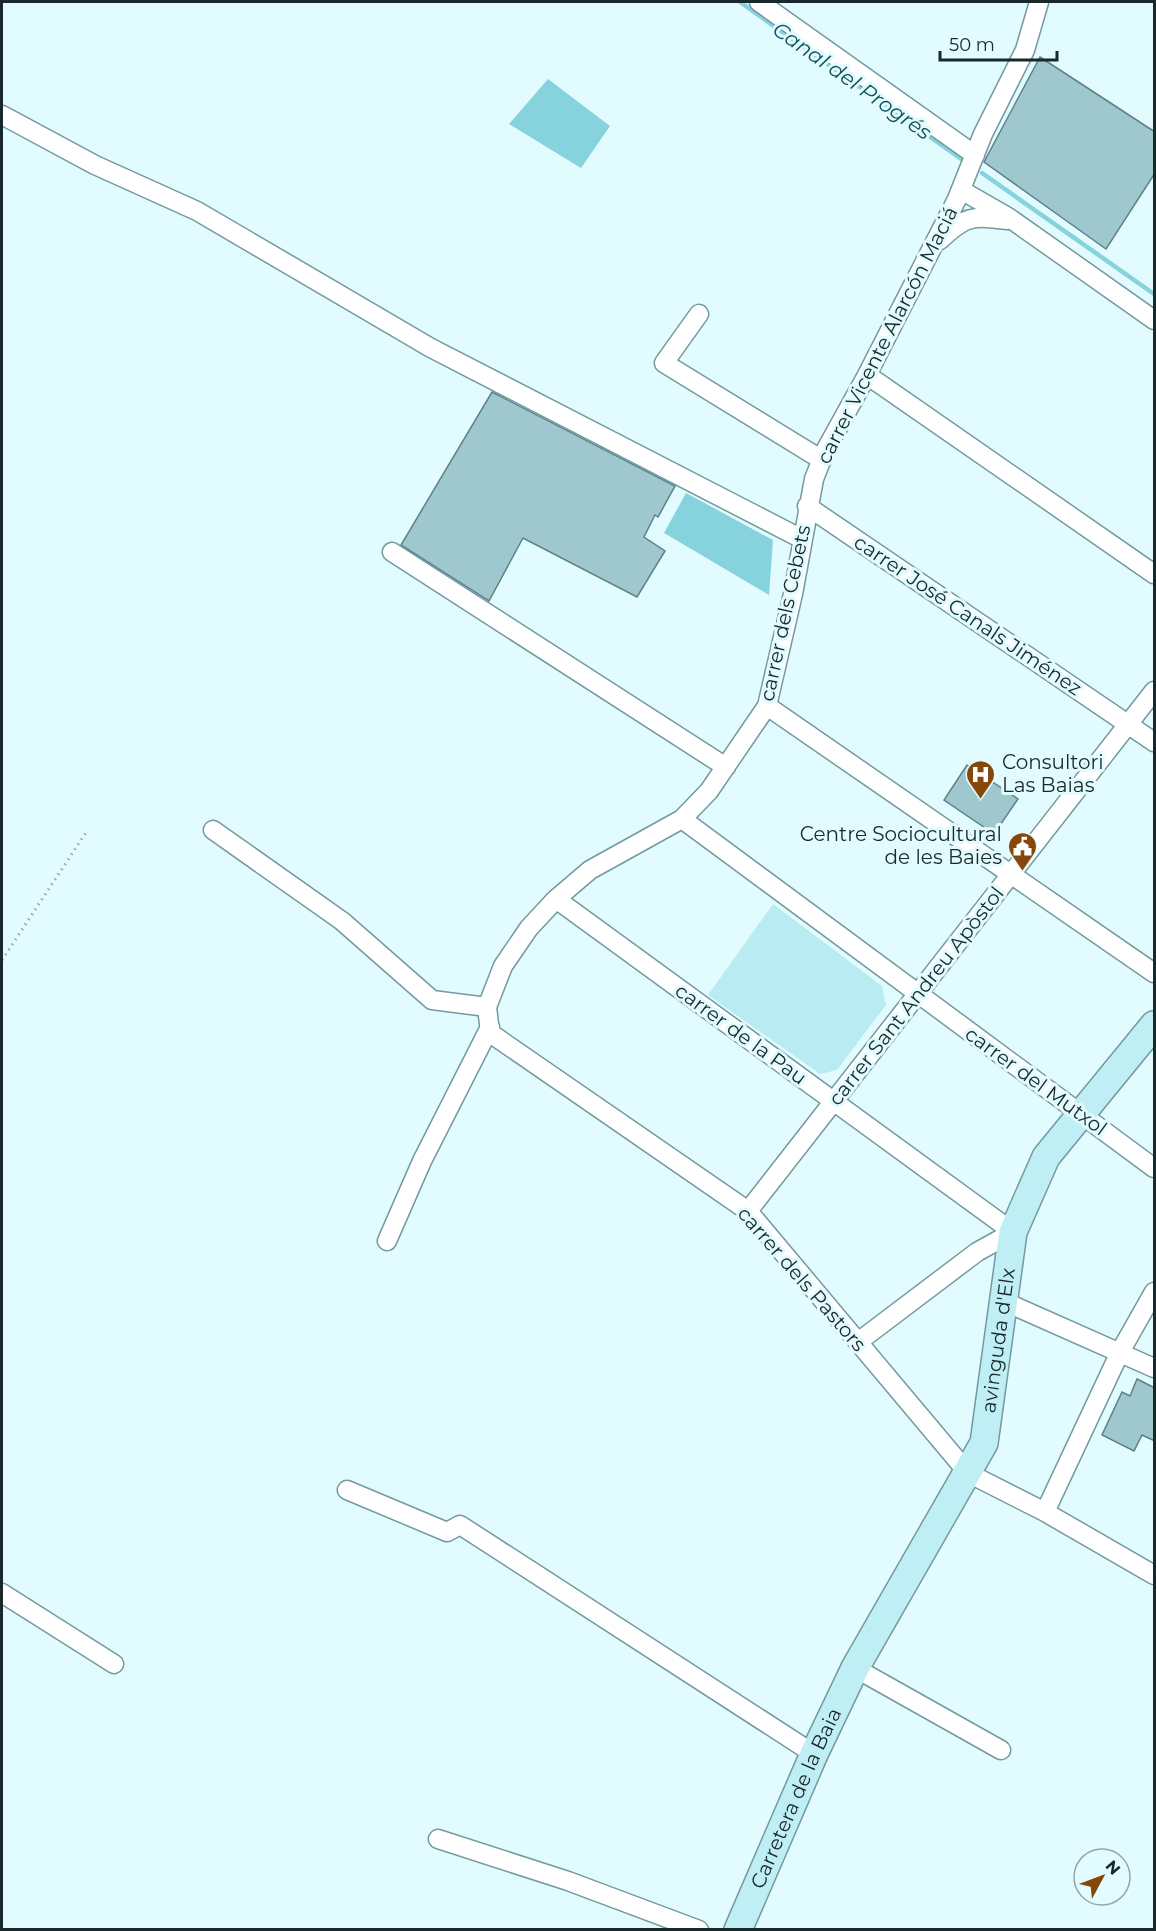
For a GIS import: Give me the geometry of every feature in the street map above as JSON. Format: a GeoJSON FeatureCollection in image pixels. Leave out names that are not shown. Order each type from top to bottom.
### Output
{"type":"FeatureCollection","features":[{"type":"Feature","properties":{"kind":"main road","name":"avinguda d'Elx"},"geometry":{"type":"LineString","coordinates":[[855,1668],[984,1443],[1013,1232],[1046,1157],[1155,1025]]}},
{"type":"Feature","properties":{"kind":"main road","name":"Carretera de la Baia"},"geometry":{"type":"LineString","coordinates":[[738,1929],[814,1754],[855,1668]]}},
{"type":"Feature","properties":{"kind":"street"},"geometry":{"type":"LineString","coordinates":[[759,2],[975,154]]}},
{"type":"Feature","properties":{"kind":"street","name":"carrer Vicente Alarcón Maciá"},"geometry":{"type":"LineString","coordinates":[[807,506],[822,460],[959,195],[975,154],[1025,50],[1039,2]]}},
{"type":"Feature","properties":{"kind":"street"},"geometry":{"type":"LineString","coordinates":[[2,115],[95,165],[197,212],[431,348],[802,539]]}},
{"type":"Feature","properties":{"kind":"street"},"geometry":{"type":"LineString","coordinates":[[959,195],[1015,221],[1155,320]]}},
{"type":"Feature","properties":{"kind":"street"},"geometry":{"type":"LineString","coordinates":[[933,246],[953,227],[976,216],[1015,221]]}},
{"type":"Feature","properties":{"kind":"street"},"geometry":{"type":"LineString","coordinates":[[699,314],[664,363],[822,460]]}},
{"type":"Feature","properties":{"kind":"street"},"geometry":{"type":"LineString","coordinates":[[867,375],[1155,574]]}},
{"type":"Feature","properties":{"kind":"street","name":"carrer dels Cebets"},"geometry":{"type":"LineString","coordinates":[[490,1030],[487,1007],[503,966],[529,928],[556,899],[590,870],[682,819],[709,791],[766,706],[793,594],[807,506]]}},
{"type":"Feature","properties":{"kind":"street","name":"carrer José Canals Jiménez"},"geometry":{"type":"LineString","coordinates":[[807,506],[1155,742]]}},
{"type":"Feature","properties":{"kind":"street"},"geometry":{"type":"LineString","coordinates":[[392,552],[726,767]]}},
{"type":"Feature","properties":{"kind":"street","name":"carrer Sant Andreu Apòstol"},"geometry":{"type":"LineString","coordinates":[[748,1211],[1155,691]]}},
{"type":"Feature","properties":{"kind":"street"},"geometry":{"type":"LineString","coordinates":[[766,706],[1155,974]]}},
{"type":"Feature","properties":{"kind":"street","name":"carrer del Mutxol"},"geometry":{"type":"LineString","coordinates":[[682,819],[1155,1168]]}},
{"type":"Feature","properties":{"kind":"street"},"geometry":{"type":"LineString","coordinates":[[213,830],[342,921],[432,1000],[487,1007]]}},
{"type":"Feature","properties":{"kind":"street","name":"carrer de la Pau"},"geometry":{"type":"LineString","coordinates":[[556,899],[1013,1232]]}},
{"type":"Feature","properties":{"kind":"street"},"geometry":{"type":"LineString","coordinates":[[387,1241],[422,1161],[490,1030]]}},
{"type":"Feature","properties":{"kind":"street","name":"carrer dels Pastors"},"geometry":{"type":"LineString","coordinates":[[490,1030],[748,1211],[968,1473]]}},
{"type":"Feature","properties":{"kind":"street"},"geometry":{"type":"LineString","coordinates":[[858,1342],[976,1252],[1013,1232]]}},
{"type":"Feature","properties":{"kind":"street"},"geometry":{"type":"LineString","coordinates":[[1045,1512],[1120,1352],[1155,1292]]}},
{"type":"Feature","properties":{"kind":"street"},"geometry":{"type":"LineString","coordinates":[[1003,1301],[1155,1368]]}},
{"type":"Feature","properties":{"kind":"street"},"geometry":{"type":"LineString","coordinates":[[968,1473],[1045,1512],[1155,1575]]}},
{"type":"Feature","properties":{"kind":"street"},"geometry":{"type":"LineString","coordinates":[[347,1490],[447,1532],[460,1526],[814,1754]]}},
{"type":"Feature","properties":{"kind":"street"},"geometry":{"type":"LineString","coordinates":[[2,1593],[114,1664]]}},
{"type":"Feature","properties":{"kind":"street"},"geometry":{"type":"LineString","coordinates":[[855,1668],[1001,1750]]}},
{"type":"Feature","properties":{"kind":"street"},"geometry":{"type":"LineString","coordinates":[[438,1839],[568,1881],[699,1929]]}},
{"type":"Feature","properties":{"kind":"path"},"geometry":{"type":"LineString","coordinates":[[2,960],[87,831]]}},
{"type":"Feature","properties":{"kind":"shaded area"},"geometry":{"type":"Polygon","coordinates":[[[548,79],[610,126],[581,168],[509,124],[548,79]]]}},
{"type":"Feature","properties":{"kind":"shaded area"},"geometry":{"type":"Polygon","coordinates":[[[686,493],[773,540],[769,595],[664,533],[686,493]]]}},
{"type":"Feature","properties":{"kind":"shaded area"},"geometry":{"type":"Polygon","coordinates":[[[773,904],[882,986],[886,1005],[837,1070],[820,1074],[708,995],[773,904]]]}},
{"type":"Feature","properties":{"kind":"building"},"geometry":{"type":"Polygon","coordinates":[[[1040,57],[1155,132],[1155,173],[1106,249],[984,162],[1040,57]]]}},
{"type":"Feature","properties":{"kind":"building"},"geometry":{"type":"Polygon","coordinates":[[[492,392],[675,486],[658,517],[655,515],[644,537],[665,551],[637,597],[523,538],[489,601],[401,545],[492,392]]]}},
{"type":"Feature","properties":{"kind":"building","name":"Consultori Las Baias"},"geometry":{"type":"Polygon","coordinates":[[[967,765],[1018,799],[994,834],[944,800],[967,765]]]}},
{"type":"Feature","properties":{"kind":"building"},"geometry":{"type":"Polygon","coordinates":[[[1137,1379],[1155,1388],[1155,1441],[1142,1435],[1134,1451],[1102,1435],[1122,1392],[1130,1396],[1137,1379]]]}},
{"type":"Feature","properties":{"kind":"waterway","name":"Canal del Progrés"},"geometry":{"type":"LineString","coordinates":[[740,2],[964,161]]}},
{"type":"Feature","properties":{"kind":"waterway"},"geometry":{"type":"LineString","coordinates":[[982,173],[1154,294]]}},
{"type":"Feature","properties":{"kind":"place","name":"Consultori Las Baias"},"geometry":{"type":"Point","coordinates":[981,800]}},
{"type":"Feature","properties":{"kind":"place","name":"Centre Sociocultural de les Baies"},"geometry":{"type":"Point","coordinates":[1023,872]}}]}
